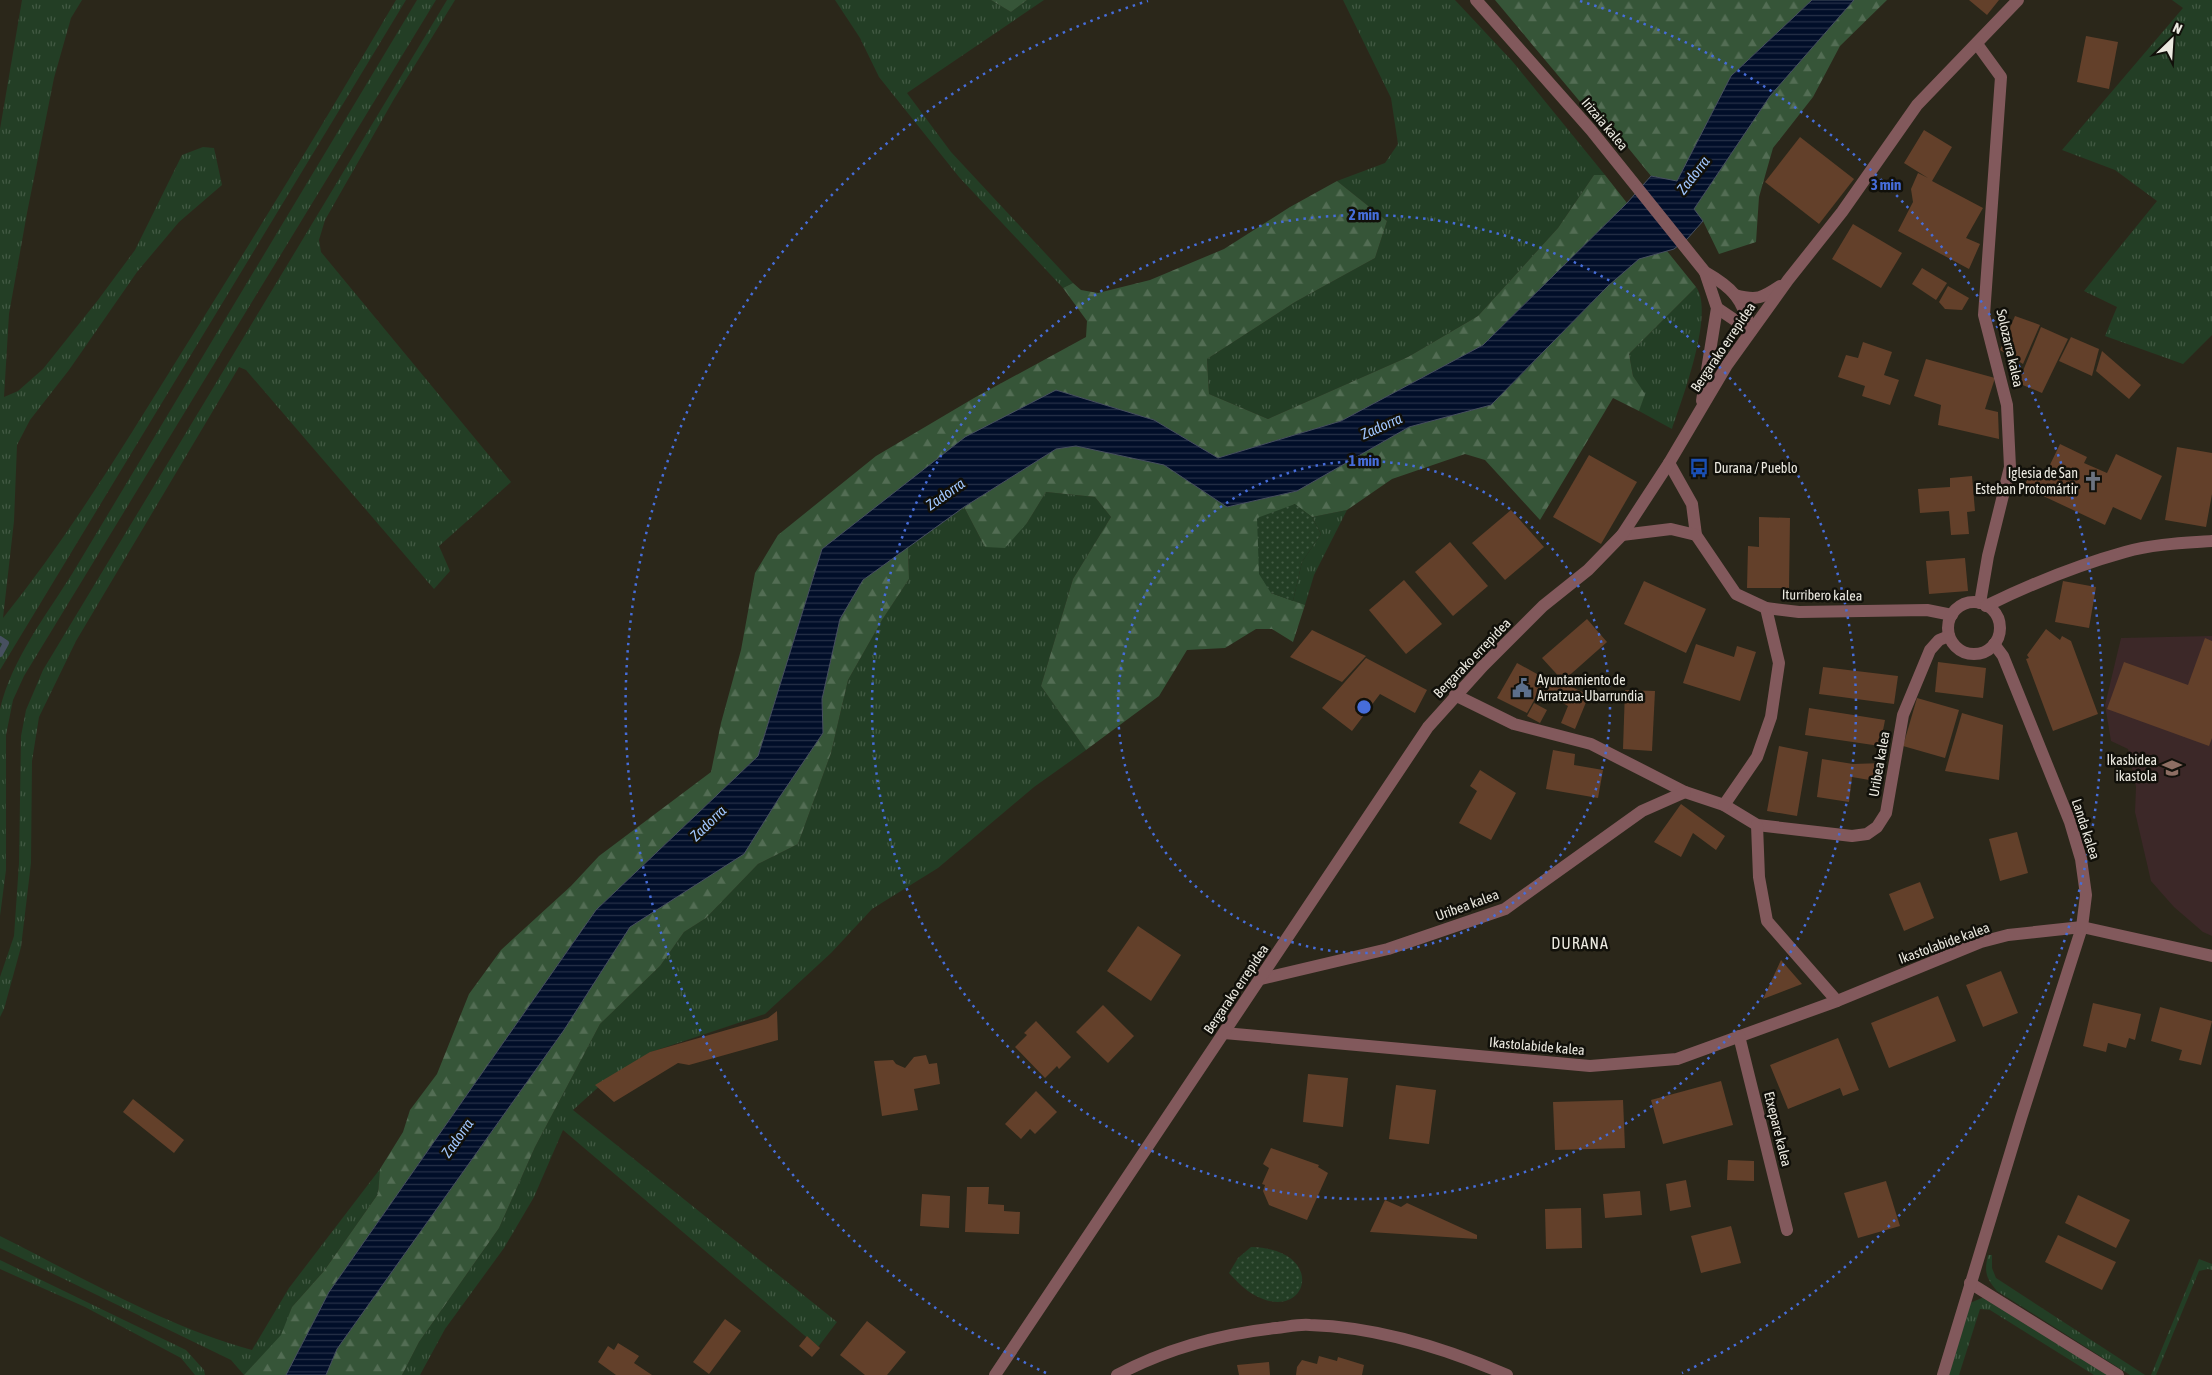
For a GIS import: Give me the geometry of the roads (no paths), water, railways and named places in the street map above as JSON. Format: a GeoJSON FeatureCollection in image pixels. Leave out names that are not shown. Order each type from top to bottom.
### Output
{"type":"FeatureCollection","features":[{"type":"Feature","properties":{"kind":"street","name":"Irizaia kalea"},"geometry":{"type":"LineString","coordinates":[[1476,0],[1591,130],[1705,272],[1728,286],[1745,310],[1751,330]]}},
{"type":"Feature","properties":{"kind":"street","name":"Bergarako errepidea"},"geometry":{"type":"LineString","coordinates":[[995,1375],[1428,727],[1455,695],[1544,606],[1588,570],[1622,534],[1669,463],[1702,405],[1751,330],[1842,212],[1917,105],[2018,0]]}},
{"type":"Feature","properties":{"kind":"street","name":"Solozarra kalea"},"geometry":{"type":"LineString","coordinates":[[1977,44],[2001,77],[1984,315],[2008,405],[2010,467],[1988,556],[1983,604]]}},
{"type":"Feature","properties":{"kind":"street","name":"Irizaia kalea"},"geometry":{"type":"LineString","coordinates":[[1702,405],[1717,308],[1705,272]]}},
{"type":"Feature","properties":{"kind":"street"},"geometry":{"type":"LineString","coordinates":[[1735,295],[1752,299],[1764,297],[1788,280]]}},
{"type":"Feature","properties":{"kind":"street"},"geometry":{"type":"LineString","coordinates":[[1717,308],[1751,330]]}},
{"type":"Feature","properties":{"kind":"street","name":"Iturribero kalea"},"geometry":{"type":"LineString","coordinates":[[1669,463],[1692,504],[1696,535],[1736,594],[1766,608],[1799,612],[1927,610],[1952,615]]}},
{"type":"Feature","properties":{"kind":"street"},"geometry":{"type":"LineString","coordinates":[[1622,534],[1671,528],[1696,535]]}},
{"type":"Feature","properties":{"kind":"street"},"geometry":{"type":"LineString","coordinates":[[1983,604],[1993,611],[2000,626],[1999,634],[1994,644],[1983,653],[1967,653],[1959,650],[1949,636],[1948,628],[1952,615],[1964,604],[1983,604],[2027,586],[2125,552],[2159,545],[2212,541]]}},
{"type":"Feature","properties":{"kind":"street"},"geometry":{"type":"LineString","coordinates":[[1724,805],[1757,756],[1771,717],[1778,663],[1766,608]]}},
{"type":"Feature","properties":{"kind":"street","name":"Uribea kalea"},"geometry":{"type":"LineString","coordinates":[[1455,695],[1514,724],[1591,744],[1685,792],[1724,805],[1757,825],[1852,836],[1867,834],[1876,827],[1886,813],[1903,715],[1930,650],[1939,640],[1949,636]]}},
{"type":"Feature","properties":{"kind":"street","name":"Landa kalea"},"geometry":{"type":"LineString","coordinates":[[1943,1375],[2021,1118],[2082,927],[2086,895],[2081,859],[2076,840],[2003,656],[1994,644]]}},
{"type":"Feature","properties":{"kind":"street","name":"Uribea kalea"},"geometry":{"type":"LineString","coordinates":[[1261,979],[1388,949],[1506,909],[1642,811],[1685,792]]}},
{"type":"Feature","properties":{"kind":"street"},"geometry":{"type":"LineString","coordinates":[[1757,825],[1758,877],[1767,921],[1837,1001]]}},
{"type":"Feature","properties":{"kind":"street","name":"Ikastolabide kalea"},"geometry":{"type":"LineString","coordinates":[[1224,1033],[1590,1066],[1677,1059],[1837,1001],[1981,942],[2008,935],[2082,927],[2212,956]]}},
{"type":"Feature","properties":{"kind":"street","name":"Etxepare kalea"},"geometry":{"type":"LineString","coordinates":[[1739,1036],[1788,1230]]}},
{"type":"Feature","properties":{"kind":"street"},"geometry":{"type":"LineString","coordinates":[[1970,1283],[2118,1375]]}},
{"type":"Feature","properties":{"kind":"street"},"geometry":{"type":"LineString","coordinates":[[1117,1375],[1143,1361],[1206,1340],[1246,1331],[1308,1325],[1360,1330],[1415,1341],[1507,1375]]}},
{"type":"Feature","properties":{"kind":"water","name":"Zadorra"},"geometry":{"type":"Polygon","coordinates":[[[1812,0],[1854,0],[1770,96],[1694,209],[1703,221],[1687,239],[1674,249],[1639,259],[1608,286],[1491,405],[1409,427],[1297,491],[1227,507],[1164,465],[1076,446],[1056,449],[964,507],[863,580],[840,619],[822,699],[823,733],[744,854],[630,927],[564,1030],[337,1349],[326,1375],[286,1375],[329,1292],[596,910],[758,756],[822,549],[965,437],[1056,390],[1154,420],[1218,458],[1341,421],[1483,345],[1627,203],[1651,176],[1677,181],[1731,76],[1812,0]]]}},
{"type":"Feature","properties":{"kind":"waterway"},"geometry":{"type":"LineString","coordinates":[[0,639],[6,643],[0,654]]}},
{"type":"Feature","properties":{"kind":"place","name":"Durana / Pueblo"},"geometry":{"type":"Point","coordinates":[1699,468]}},
{"type":"Feature","properties":{"kind":"place","name":"Iglesia de San Esteban Protomártir"},"geometry":{"type":"Point","coordinates":[2093,481]}},
{"type":"Feature","properties":{"kind":"place","name":"Ayuntamiento de Arratzua-Ubarrundia"},"geometry":{"type":"Point","coordinates":[1522,688]}},
{"type":"Feature","properties":{"kind":"place","name":"Ikasbidea ikastola"},"geometry":{"type":"Point","coordinates":[2172,768]}},
{"type":"Feature","properties":{"kind":"district","name":"DURANA"},"geometry":{"type":"Point","coordinates":[1580,943]}}]}
